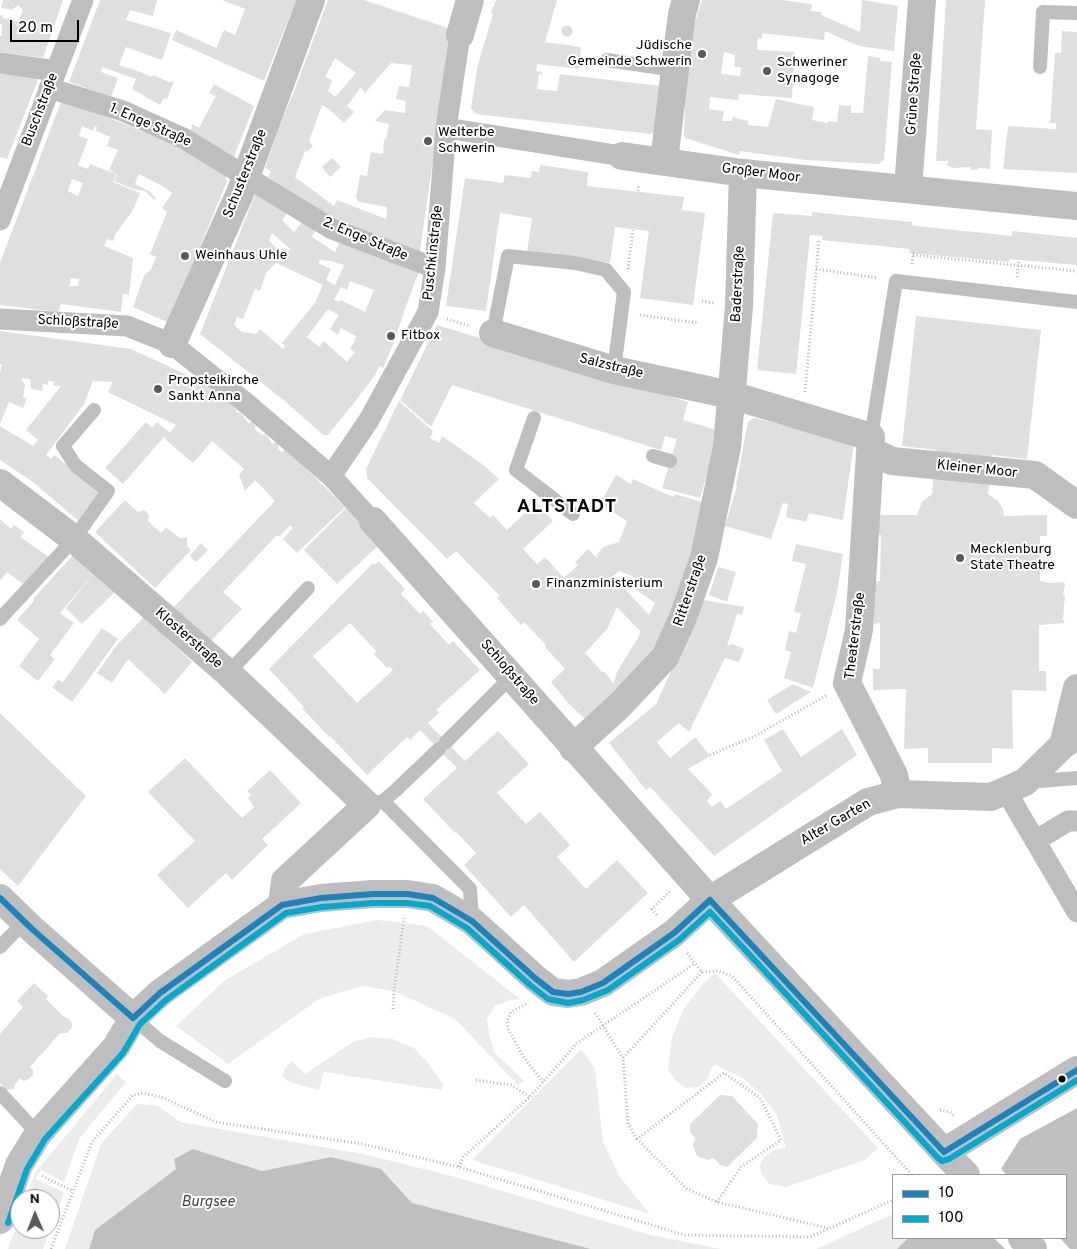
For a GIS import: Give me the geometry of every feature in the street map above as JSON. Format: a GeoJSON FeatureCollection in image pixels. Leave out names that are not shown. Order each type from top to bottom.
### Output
{"type":"FeatureCollection","features":[{"type":"Feature","properties":{"kind":"street","name":"Buschstraße"},"geometry":{"type":"LineString","coordinates":[[0,220],[83,0]]}},
{"type":"Feature","properties":{"kind":"street","name":"Schusterstraße"},"geometry":{"type":"LineString","coordinates":[[172,344],[246,177],[311,0]]}},
{"type":"Feature","properties":{"kind":"street"},"geometry":{"type":"LineString","coordinates":[[460,35],[470,0]]}},
{"type":"Feature","properties":{"kind":"street"},"geometry":{"type":"LineString","coordinates":[[664,161],[674,70],[682,14],[686,0]]}},
{"type":"Feature","properties":{"kind":"street","name":"Grüne Straße"},"geometry":{"type":"LineString","coordinates":[[908,189],[922,0]]}},
{"type":"Feature","properties":{"kind":"street","name":"Puschkinstraße"},"geometry":{"type":"LineString","coordinates":[[331,476],[369,420],[428,312],[435,268],[446,128],[460,35]]}},
{"type":"Feature","properties":{"kind":"street","name":"1. Enge Straße"},"geometry":{"type":"LineString","coordinates":[[0,64],[52,80],[175,134],[246,177]]}},
{"type":"Feature","properties":{"kind":"street","name":"Großer Moor"},"geometry":{"type":"LineString","coordinates":[[446,128],[743,173],[1077,206]]}},
{"type":"Feature","properties":{"kind":"street","name":"Baderstraße"},"geometry":{"type":"LineString","coordinates":[[731,395],[739,306],[743,173]]}},
{"type":"Feature","properties":{"kind":"street","name":"2. Enge Straße"},"geometry":{"type":"LineString","coordinates":[[246,177],[332,229],[435,268]]}},
{"type":"Feature","properties":{"kind":"street","name":"Schloßstraße"},"geometry":{"type":"LineString","coordinates":[[0,319],[127,326],[172,344],[246,403],[331,476],[512,676],[573,748],[710,900],[965,1174]]}},
{"type":"Feature","properties":{"kind":"street","name":"Salzstraße"},"geometry":{"type":"LineString","coordinates":[[493,333],[614,370],[731,395]]}},
{"type":"Feature","properties":{"kind":"street","name":"Kleiner Moor"},"geometry":{"type":"LineString","coordinates":[[731,395],[803,417],[871,444],[892,462],[1034,475],[1077,505]]}},
{"type":"Feature","properties":{"kind":"street","name":"Ritterstraße"},"geometry":{"type":"LineString","coordinates":[[573,748],[619,706],[665,657],[682,620],[704,558],[714,475],[727,448],[731,395]]}},
{"type":"Feature","properties":{"kind":"street","name":"Theaterstraße"},"geometry":{"type":"LineString","coordinates":[[871,444],[859,630],[847,682],[894,776],[898,794]]}},
{"type":"Feature","properties":{"kind":"street","name":"Klosterstraße"},"geometry":{"type":"LineString","coordinates":[[0,483],[74,539],[375,803]]}},
{"type":"Feature","properties":{"kind":"street"},"geometry":{"type":"LineString","coordinates":[[1070,740],[1077,688]]}},
{"type":"Feature","properties":{"kind":"street","name":"Alter Garten"},"geometry":{"type":"LineString","coordinates":[[580,992],[603,983],[674,933],[710,900],[868,802],[898,794],[991,798],[1015,787],[1070,740]]}},
{"type":"Feature","properties":{"kind":"street"},"geometry":{"type":"LineString","coordinates":[[1015,787],[1034,841],[1077,912]]}},
{"type":"Feature","properties":{"kind":"street"},"geometry":{"type":"LineString","coordinates":[[282,905],[285,881],[375,803]]}},
{"type":"Feature","properties":{"kind":"street"},"geometry":{"type":"LineString","coordinates":[[1034,841],[1068,821],[1077,821]]}},
{"type":"Feature","properties":{"kind":"street"},"geometry":{"type":"LineString","coordinates":[[0,1220],[19,1165],[38,1134],[116,1047],[133,1018],[160,993],[282,905],[321,898],[373,894],[408,894],[433,898],[472,921],[553,992],[568,994],[580,992]]}},
{"type":"Feature","properties":{"kind":"street"},"geometry":{"type":"LineString","coordinates":[[0,898],[133,1018]]}},
{"type":"Feature","properties":{"kind":"street"},"geometry":{"type":"LineString","coordinates":[[944,1152],[1077,1070]]}},
{"type":"Feature","properties":{"kind":"street"},"geometry":{"type":"LineString","coordinates":[[1023,1239],[1033,1249]]}},
{"type":"Feature","properties":{"kind":"lane"},"geometry":{"type":"LineString","coordinates":[[1040,67],[1043,12],[1077,14]]}},
{"type":"Feature","properties":{"kind":"lane"},"geometry":{"type":"LineString","coordinates":[[607,60],[674,70]]}},
{"type":"Feature","properties":{"kind":"lane"},"geometry":{"type":"LineString","coordinates":[[493,333],[508,256],[575,264],[606,270],[624,292],[614,370]]}},
{"type":"Feature","properties":{"kind":"lane"},"geometry":{"type":"LineString","coordinates":[[871,444],[896,281],[1077,302]]}},
{"type":"Feature","properties":{"kind":"lane"},"geometry":{"type":"LineString","coordinates":[[0,619],[74,539],[111,488],[75,465],[63,446],[94,410]]}},
{"type":"Feature","properties":{"kind":"lane"},"geometry":{"type":"LineString","coordinates":[[534,418],[516,470],[573,514]]}},
{"type":"Feature","properties":{"kind":"lane"},"geometry":{"type":"LineString","coordinates":[[653,456],[670,461]]}},
{"type":"Feature","properties":{"kind":"lane"},"geometry":{"type":"LineString","coordinates":[[228,674],[308,588]]}},
{"type":"Feature","properties":{"kind":"lane"},"geometry":{"type":"LineString","coordinates":[[472,921],[470,889],[465,882],[375,803],[442,745],[512,676]]}},
{"type":"Feature","properties":{"kind":"lane"},"geometry":{"type":"LineString","coordinates":[[1015,787],[1077,778]]}},
{"type":"Feature","properties":{"kind":"lane"},"geometry":{"type":"LineString","coordinates":[[0,947],[25,922]]}},
{"type":"Feature","properties":{"kind":"lane"},"geometry":{"type":"LineString","coordinates":[[133,1018],[160,1041],[225,1081]]}},
{"type":"Feature","properties":{"kind":"lane"},"geometry":{"type":"LineString","coordinates":[[0,1093],[38,1134]]}},
{"type":"Feature","properties":{"kind":"path"},"geometry":{"type":"LineString","coordinates":[[624,292],[633,230]]}},
{"type":"Feature","properties":{"kind":"path"},"geometry":{"type":"LineString","coordinates":[[803,417],[819,240]]}},
{"type":"Feature","properties":{"kind":"path"},"geometry":{"type":"LineString","coordinates":[[913,255],[1077,271]]}},
{"type":"Feature","properties":{"kind":"path"},"geometry":{"type":"LineString","coordinates":[[816,269],[896,281]]}},
{"type":"Feature","properties":{"kind":"path"},"geometry":{"type":"LineString","coordinates":[[428,312],[493,333]]}},
{"type":"Feature","properties":{"kind":"path"},"geometry":{"type":"LineString","coordinates":[[622,312],[698,323]]}},
{"type":"Feature","properties":{"kind":"path"},"geometry":{"type":"LineString","coordinates":[[710,755],[755,736],[847,682]]}},
{"type":"Feature","properties":{"kind":"path"},"geometry":{"type":"LineString","coordinates":[[393,1009],[408,894]]}},
{"type":"Feature","properties":{"kind":"path"},"geometry":{"type":"LineString","coordinates":[[459,1167],[463,1158],[530,1097],[577,1043],[694,964],[702,972]]}},
{"type":"Feature","properties":{"kind":"path"},"geometry":{"type":"LineString","coordinates":[[623,1058],[702,972],[718,971],[732,976],[911,1174]]}},
{"type":"Feature","properties":{"kind":"path"},"geometry":{"type":"LineString","coordinates":[[580,992],[604,1026],[623,1058],[628,1124],[638,1139],[686,1189],[717,1202],[830,1229]]}},
{"type":"Feature","properties":{"kind":"path"},"geometry":{"type":"LineString","coordinates":[[531,1002],[521,1005],[511,1012],[507,1020],[508,1029],[524,1058],[543,1082]]}},
{"type":"Feature","properties":{"kind":"path"},"geometry":{"type":"LineString","coordinates":[[638,1139],[724,1073],[760,1098],[780,1140],[741,1167],[717,1202]]}},
{"type":"Feature","properties":{"kind":"path"},"geometry":{"type":"LineString","coordinates":[[476,1080],[511,1085],[530,1097]]}},
{"type":"Feature","properties":{"kind":"path"},"geometry":{"type":"LineString","coordinates":[[51,1249],[92,1142],[132,1095],[143,1093],[161,1097],[216,1122],[362,1144],[459,1167],[685,1236],[810,1237],[892,1200]]}},
{"type":"Feature","properties":{"kind":"path"},"geometry":{"type":"LineString","coordinates":[[19,1165],[73,1191]]}},
{"type":"Feature","properties":{"kind":"shaded area"},"geometry":{"type":"Polygon","coordinates":[[[378,920],[427,926],[520,999],[495,1006],[487,1019],[495,1053],[524,1081],[518,1085],[455,1019],[394,991],[362,986],[319,999],[228,1064],[176,1026],[224,981],[304,934],[378,920]]]}},
{"type":"Feature","properties":{"kind":"shaded area"},"geometry":{"type":"Polygon","coordinates":[[[715,973],[878,1148],[865,1160],[786,1187],[769,1184],[761,1173],[760,1165],[764,1157],[774,1150],[786,1148],[777,1115],[761,1094],[743,1078],[716,1065],[713,1065],[707,1080],[698,1087],[686,1088],[676,1081],[668,1069],[672,1038],[683,1010],[701,986],[715,973]]]}},
{"type":"Feature","properties":{"kind":"shaded area"},"geometry":{"type":"Polygon","coordinates":[[[370,1037],[393,1039],[414,1048],[443,1084],[441,1090],[324,1072],[319,1090],[289,1082],[283,1077],[284,1069],[292,1061],[305,1074],[351,1043],[370,1037]]]}},
{"type":"Feature","properties":{"kind":"shaded area"},"geometry":{"type":"Polygon","coordinates":[[[581,1049],[595,1069],[603,1142],[620,1177],[650,1214],[472,1160],[581,1049]]]}},
{"type":"Feature","properties":{"kind":"shaded area"},"geometry":{"type":"Polygon","coordinates":[[[117,1074],[126,1082],[79,1139],[64,1182],[41,1170],[35,1179],[57,1189],[29,1189],[35,1173],[117,1074]]]}},
{"type":"Feature","properties":{"kind":"shaded area"},"geometry":{"type":"Polygon","coordinates":[[[137,1104],[158,1106],[180,1122],[363,1154],[452,1176],[651,1235],[721,1249],[591,1249],[412,1203],[381,1169],[331,1157],[262,1171],[193,1149],[176,1169],[95,1230],[89,1249],[65,1249],[101,1144],[137,1104]]]}},
{"type":"Feature","properties":{"kind":"shaded area"},"geometry":{"type":"Polygon","coordinates":[[[60,1190],[64,1192],[60,1203],[60,1190]]]}},
{"type":"Feature","properties":{"kind":"shaded area"},"geometry":{"type":"Polygon","coordinates":[[[892,1214],[892,1239],[907,1239],[897,1249],[816,1249],[892,1214]]]}},
{"type":"Feature","properties":{"kind":"shaded area"},"geometry":{"type":"Polygon","coordinates":[[[12,1239],[47,1239],[43,1249],[8,1249],[12,1239]]]}},
{"type":"Feature","properties":{"kind":"water"},"geometry":{"type":"Polygon","coordinates":[[[1077,1108],[1077,1249],[1070,1249],[1061,1239],[1067,1239],[1067,1174],[1006,1174],[1001,1169],[1020,1139],[1077,1108]]]}},
{"type":"Feature","properties":{"kind":"water","name":"Burgsee"},"geometry":{"type":"Polygon","coordinates":[[[193,1149],[262,1171],[331,1157],[381,1169],[412,1203],[591,1249],[89,1249],[95,1230],[176,1169],[174,1159],[193,1149]]]}},
{"type":"Feature","properties":{"kind":"water"},"geometry":{"type":"Polygon","coordinates":[[[907,1239],[995,1239],[1005,1249],[897,1249],[907,1239]]]}},
{"type":"Feature","properties":{"kind":"building"},"geometry":{"type":"Polygon","coordinates":[[[3,0],[63,0],[43,58],[0,52],[2,24],[0,24],[0,15],[3,15],[3,18],[18,22],[23,10],[18,5],[12,10],[1,8],[3,0]]]}},
{"type":"Feature","properties":{"kind":"building"},"geometry":{"type":"Polygon","coordinates":[[[100,0],[157,0],[153,16],[130,10],[126,20],[171,33],[162,60],[126,47],[119,65],[169,82],[174,81],[167,99],[164,98],[160,105],[132,89],[136,79],[102,67],[101,72],[118,78],[111,97],[69,82],[100,0]]]}},
{"type":"Feature","properties":{"kind":"building"},"geometry":{"type":"Polygon","coordinates":[[[222,0],[296,0],[264,81],[172,40],[176,30],[216,48],[224,30],[235,35],[245,9],[222,0]]]}},
{"type":"Feature","properties":{"kind":"building"},"geometry":{"type":"Polygon","coordinates":[[[328,0],[364,0],[448,28],[451,33],[419,258],[328,217],[268,177],[271,171],[265,168],[328,0]],[[335,58],[325,77],[332,80],[328,91],[335,97],[356,73],[335,58]],[[391,63],[365,93],[361,87],[347,106],[354,112],[344,123],[322,105],[309,141],[313,146],[307,152],[305,151],[295,177],[334,206],[337,200],[386,219],[387,207],[359,202],[356,197],[360,175],[367,176],[371,152],[383,154],[384,139],[386,140],[389,124],[375,121],[385,110],[405,113],[406,101],[396,99],[399,86],[409,87],[412,65],[391,63]]]}},
{"type":"Feature","properties":{"kind":"building"},"geometry":{"type":"Polygon","coordinates":[[[496,0],[557,0],[545,42],[581,47],[579,69],[537,64],[536,71],[542,72],[542,75],[539,74],[537,89],[557,91],[560,74],[660,86],[661,91],[654,131],[651,134],[476,114],[471,108],[478,64],[496,0]]]}},
{"type":"Feature","properties":{"kind":"building"},"geometry":{"type":"Polygon","coordinates":[[[702,0],[780,0],[812,4],[811,11],[822,12],[821,15],[860,32],[862,0],[898,6],[894,51],[859,46],[825,31],[824,40],[762,33],[762,39],[758,38],[757,50],[795,52],[792,98],[739,94],[738,100],[710,97],[709,109],[724,111],[722,121],[732,121],[733,117],[748,121],[748,125],[768,127],[776,99],[814,107],[812,120],[828,123],[828,121],[837,122],[839,105],[851,106],[851,113],[863,113],[868,56],[880,58],[880,61],[892,62],[884,160],[879,164],[806,160],[740,151],[739,155],[685,138],[686,72],[689,72],[695,23],[702,0]],[[724,52],[721,74],[740,76],[741,67],[734,67],[735,55],[724,52]]]}},
{"type":"Feature","properties":{"kind":"building"},"geometry":{"type":"Polygon","coordinates":[[[946,0],[985,0],[976,129],[992,130],[990,169],[952,168],[947,166],[948,161],[936,161],[946,0]]]}},
{"type":"Feature","properties":{"kind":"building"},"geometry":{"type":"Polygon","coordinates":[[[565,26],[569,26],[572,31],[571,35],[565,36],[562,33],[562,29],[565,26]]]}},
{"type":"Feature","properties":{"kind":"building"},"geometry":{"type":"Polygon","coordinates":[[[1062,31],[1077,32],[1077,173],[1003,169],[1008,126],[1056,129],[1056,123],[1050,123],[1055,53],[1061,53],[1062,31]]]}},
{"type":"Feature","properties":{"kind":"building"},"geometry":{"type":"Polygon","coordinates":[[[0,72],[39,77],[7,159],[0,157],[0,72]]]}},
{"type":"Feature","properties":{"kind":"building"},"geometry":{"type":"Polygon","coordinates":[[[214,84],[254,106],[234,157],[191,131],[192,124],[199,128],[216,96],[209,93],[214,84]]]}},
{"type":"Feature","properties":{"kind":"building"},"geometry":{"type":"Polygon","coordinates":[[[62,99],[183,148],[224,171],[227,181],[169,323],[133,307],[144,276],[151,269],[156,257],[150,254],[167,212],[162,208],[172,193],[139,174],[135,184],[152,193],[156,198],[154,200],[145,191],[133,189],[114,181],[117,174],[109,170],[118,150],[107,146],[110,137],[96,131],[97,127],[95,126],[93,131],[82,126],[79,136],[88,139],[78,165],[88,169],[90,164],[116,174],[113,182],[140,193],[133,210],[115,235],[113,241],[107,239],[104,246],[133,258],[129,295],[123,294],[121,312],[61,304],[58,312],[0,305],[0,263],[62,99]],[[72,179],[68,191],[78,196],[83,183],[72,179]],[[71,278],[69,286],[78,286],[79,279],[71,278]]]}},
{"type":"Feature","properties":{"kind":"building"},"geometry":{"type":"Polygon","coordinates":[[[332,158],[341,167],[330,177],[322,167],[332,158]]]}},
{"type":"Feature","properties":{"kind":"building"},"geometry":{"type":"Polygon","coordinates":[[[540,165],[588,172],[587,186],[684,197],[682,210],[705,213],[693,305],[640,298],[649,231],[615,227],[610,263],[527,252],[532,218],[500,213],[486,311],[446,306],[465,178],[503,183],[505,175],[531,178],[532,171],[539,172],[540,165]]]}},
{"type":"Feature","properties":{"kind":"building"},"geometry":{"type":"Polygon","coordinates":[[[256,192],[288,212],[282,220],[294,232],[303,221],[316,229],[312,237],[335,252],[343,236],[421,265],[383,368],[379,366],[375,375],[328,435],[323,435],[286,402],[200,334],[256,192]],[[272,233],[269,241],[284,255],[290,249],[272,233]],[[320,260],[318,263],[331,269],[326,280],[335,285],[344,265],[320,260]],[[276,263],[266,273],[260,291],[255,289],[243,319],[237,317],[234,325],[242,332],[256,334],[260,329],[283,349],[285,346],[282,343],[315,303],[323,285],[276,263]],[[350,281],[347,290],[341,287],[334,300],[339,302],[341,300],[365,312],[374,290],[350,281]],[[328,309],[307,337],[319,347],[324,341],[347,362],[355,352],[350,349],[356,336],[341,328],[338,335],[330,329],[339,315],[328,309]]]}},
{"type":"Feature","properties":{"kind":"building"},"geometry":{"type":"Polygon","coordinates":[[[812,212],[912,222],[912,225],[917,226],[1012,236],[1012,231],[1077,238],[1077,265],[1009,259],[1009,262],[909,253],[910,249],[822,240],[822,236],[810,235],[796,374],[757,370],[773,213],[812,216],[812,212]]]}},
{"type":"Feature","properties":{"kind":"building","name":"Mecklenburg State Theatre"},"geometry":{"type":"Polygon","coordinates":[[[916,316],[1041,330],[1027,459],[992,455],[988,494],[998,501],[1004,516],[1047,515],[1047,536],[1040,536],[1040,581],[1050,583],[1064,582],[1063,619],[1065,623],[1039,625],[1039,671],[1046,671],[1046,691],[1012,690],[1013,749],[992,748],[992,763],[928,763],[928,748],[904,749],[906,689],[873,690],[873,669],[880,669],[880,623],[874,624],[874,581],[880,581],[881,535],[875,534],[876,515],[917,515],[922,502],[932,494],[936,450],[902,446],[916,316]]]}},
{"type":"Feature","properties":{"kind":"building"},"geometry":{"type":"Polygon","coordinates":[[[437,325],[688,402],[683,420],[720,431],[700,498],[662,488],[677,439],[665,436],[661,450],[452,385],[431,427],[400,400],[437,325]]]}},
{"type":"Feature","properties":{"kind":"building"},"geometry":{"type":"Polygon","coordinates":[[[0,331],[131,349],[209,385],[237,410],[236,412],[241,413],[248,423],[252,422],[255,425],[255,429],[262,435],[266,434],[272,444],[276,442],[279,445],[278,449],[282,452],[286,448],[345,507],[297,553],[283,539],[293,528],[290,525],[279,537],[277,535],[223,592],[242,609],[209,643],[173,608],[275,501],[255,480],[245,491],[239,475],[244,469],[212,441],[193,463],[164,437],[123,484],[105,468],[146,422],[152,428],[157,422],[170,433],[176,425],[108,392],[113,382],[93,381],[84,404],[46,455],[51,459],[55,455],[102,494],[81,523],[33,482],[0,460],[0,426],[33,446],[38,440],[26,430],[61,386],[53,386],[54,382],[48,381],[48,385],[43,384],[42,391],[31,389],[30,379],[21,378],[25,385],[23,397],[27,398],[23,408],[9,402],[0,424],[0,372],[2,365],[0,364],[0,331]]]}},
{"type":"Feature","properties":{"kind":"building"},"geometry":{"type":"Polygon","coordinates":[[[399,401],[433,431],[430,438],[439,443],[442,436],[482,464],[499,479],[474,503],[490,518],[493,515],[507,530],[536,502],[553,521],[523,549],[537,564],[545,557],[564,578],[578,565],[575,562],[588,549],[598,559],[597,555],[603,547],[619,542],[627,521],[600,504],[616,475],[631,484],[633,479],[673,497],[675,494],[709,504],[673,613],[655,647],[618,691],[587,721],[569,704],[551,682],[565,669],[545,647],[546,645],[524,622],[521,625],[497,598],[500,596],[456,551],[447,559],[367,478],[366,469],[399,401]],[[619,571],[613,576],[649,615],[655,603],[634,588],[637,578],[619,571]],[[617,607],[607,629],[585,653],[610,678],[613,684],[617,672],[639,636],[640,631],[617,607]]]}},
{"type":"Feature","properties":{"kind":"building"},"geometry":{"type":"Polygon","coordinates":[[[754,418],[854,443],[843,520],[809,513],[806,522],[786,517],[788,504],[783,503],[771,539],[725,526],[737,486],[748,422],[754,418]]]}},
{"type":"Feature","properties":{"kind":"building"},"geometry":{"type":"Polygon","coordinates":[[[125,500],[138,512],[143,510],[147,512],[148,521],[161,533],[166,527],[179,538],[187,538],[187,546],[191,550],[155,588],[95,532],[125,500]]]}},
{"type":"Feature","properties":{"kind":"building"},"geometry":{"type":"Polygon","coordinates":[[[346,508],[380,544],[337,584],[304,550],[346,508]]]}},
{"type":"Feature","properties":{"kind":"building"},"geometry":{"type":"Polygon","coordinates":[[[0,519],[11,529],[14,525],[24,532],[20,537],[49,557],[23,584],[7,572],[0,581],[0,519]]]}},
{"type":"Feature","properties":{"kind":"building"},"geometry":{"type":"Polygon","coordinates":[[[201,543],[208,550],[196,562],[190,556],[201,543]]]}},
{"type":"Feature","properties":{"kind":"building"},"geometry":{"type":"Polygon","coordinates":[[[796,544],[843,554],[837,593],[813,688],[784,678],[791,652],[785,650],[789,631],[796,633],[801,613],[794,612],[806,564],[792,561],[796,544]]]}},
{"type":"Feature","properties":{"kind":"building"},"geometry":{"type":"Polygon","coordinates":[[[76,552],[97,570],[60,613],[74,623],[50,655],[55,659],[38,681],[19,666],[39,639],[17,620],[34,601],[33,599],[76,552]]]}},
{"type":"Feature","properties":{"kind":"building"},"geometry":{"type":"Polygon","coordinates":[[[379,561],[405,589],[401,594],[420,614],[423,611],[428,616],[433,622],[430,624],[449,645],[453,641],[480,670],[436,710],[439,713],[428,723],[465,761],[498,731],[529,764],[497,793],[526,824],[540,812],[570,845],[557,857],[586,889],[617,860],[648,893],[574,962],[524,905],[511,917],[464,865],[476,853],[423,799],[457,768],[420,730],[410,740],[407,737],[367,775],[302,708],[304,707],[269,669],[373,563],[374,565],[379,561]],[[350,623],[313,656],[357,703],[393,670],[389,666],[387,668],[374,654],[376,651],[350,623]]]}},
{"type":"Feature","properties":{"kind":"building"},"geometry":{"type":"Polygon","coordinates":[[[718,567],[736,572],[727,602],[709,595],[718,567]]]}},
{"type":"Feature","properties":{"kind":"building"},"geometry":{"type":"Polygon","coordinates":[[[97,570],[119,588],[82,624],[66,608],[97,570]]]}},
{"type":"Feature","properties":{"kind":"building"},"geometry":{"type":"Polygon","coordinates":[[[704,600],[744,607],[742,615],[737,614],[727,646],[732,644],[744,649],[739,662],[725,658],[689,732],[679,723],[657,742],[670,758],[695,737],[710,756],[688,769],[712,794],[707,801],[712,807],[720,801],[726,809],[782,771],[764,740],[783,729],[801,757],[842,729],[857,755],[714,856],[650,787],[646,790],[609,743],[656,704],[704,600]]]}},
{"type":"Feature","properties":{"kind":"building"},"geometry":{"type":"Polygon","coordinates":[[[144,617],[192,662],[165,694],[128,659],[112,683],[97,673],[116,646],[144,617]]]}},
{"type":"Feature","properties":{"kind":"building"},"geometry":{"type":"Polygon","coordinates":[[[102,628],[118,639],[72,702],[52,687],[58,680],[63,682],[102,628]]]}},
{"type":"Feature","properties":{"kind":"building"},"geometry":{"type":"Polygon","coordinates":[[[793,684],[811,692],[776,714],[767,700],[793,684]]]}},
{"type":"Feature","properties":{"kind":"building"},"geometry":{"type":"Polygon","coordinates":[[[0,713],[86,796],[18,886],[0,869],[0,713]]]}},
{"type":"Feature","properties":{"kind":"building"},"geometry":{"type":"Polygon","coordinates":[[[185,758],[242,818],[254,807],[248,798],[251,795],[247,791],[270,770],[301,803],[262,839],[268,845],[232,880],[226,873],[188,908],[157,875],[195,841],[148,792],[185,758]]]}},
{"type":"Feature","properties":{"kind":"building"},"geometry":{"type":"Polygon","coordinates":[[[34,983],[48,996],[46,999],[63,1016],[69,1019],[72,1027],[67,1033],[60,1033],[30,1067],[33,1070],[33,1075],[29,1079],[24,1081],[20,1078],[14,1089],[4,1090],[0,1083],[0,1034],[23,1007],[17,1001],[34,983]]]}},
{"type":"Feature","properties":{"kind":"building"},"geometry":{"type":"Polygon","coordinates":[[[720,1095],[732,1096],[758,1124],[757,1138],[727,1167],[720,1165],[714,1158],[708,1160],[697,1156],[693,1145],[695,1138],[690,1132],[690,1124],[720,1095]]]}},
{"type":"Feature","properties":{"kind":"transit line","name":"10"},"geometry":{"type":"LineString","coordinates":[[133,1018],[160,993],[282,905],[321,898],[373,894],[408,894],[433,898],[472,921],[553,992],[568,994],[581,992],[603,983],[674,933],[710,900]]}},
{"type":"Feature","properties":{"kind":"transit line","name":"10"},"geometry":{"type":"LineString","coordinates":[[0,898],[32,929],[133,1018]]}},
{"type":"Feature","properties":{"kind":"transit line","name":"10"},"geometry":{"type":"LineString","coordinates":[[710,900],[944,1152]]}},
{"type":"Feature","properties":{"kind":"transit line","name":"100"},"geometry":{"type":"LineString","coordinates":[[8,1223],[27,1169],[45,1139],[123,1053],[140,1024],[166,1000],[286,913],[322,907],[373,903],[407,903],[430,906],[467,928],[548,999],[568,1003],[583,1000],[608,990],[679,940],[710,912],[942,1161],[949,1159],[1077,1080]]}},
{"type":"Feature","properties":{"kind":"transit line","name":"10"},"geometry":{"type":"LineString","coordinates":[[944,1152],[1077,1070]]}},
{"type":"Feature","properties":{"kind":"place","name":"Jüdische Gemeinde Schwerin"},"geometry":{"type":"Point","coordinates":[702,54]}},
{"type":"Feature","properties":{"kind":"place","name":"Schweriner Synagoge"},"geometry":{"type":"Point","coordinates":[767,71]}},
{"type":"Feature","properties":{"kind":"place","name":"Welterbe Schwerin"},"geometry":{"type":"Point","coordinates":[428,141]}},
{"type":"Feature","properties":{"kind":"place","name":"Weinhaus Uhle"},"geometry":{"type":"Point","coordinates":[185,256]}},
{"type":"Feature","properties":{"kind":"place","name":"Fitbox"},"geometry":{"type":"Point","coordinates":[391,336]}},
{"type":"Feature","properties":{"kind":"place","name":"Propsteikirche Sankt Anna"},"geometry":{"type":"Point","coordinates":[158,389]}},
{"type":"Feature","properties":{"kind":"place","name":"Mecklenburg State Theatre"},"geometry":{"type":"Point","coordinates":[960,558]}},
{"type":"Feature","properties":{"kind":"place","name":"Finanzministerium"},"geometry":{"type":"Point","coordinates":[536,584]}},
{"type":"Feature","properties":{"kind":"district","name":"ALTSTADT"},"geometry":{"type":"Point","coordinates":[567,508]}}]}
